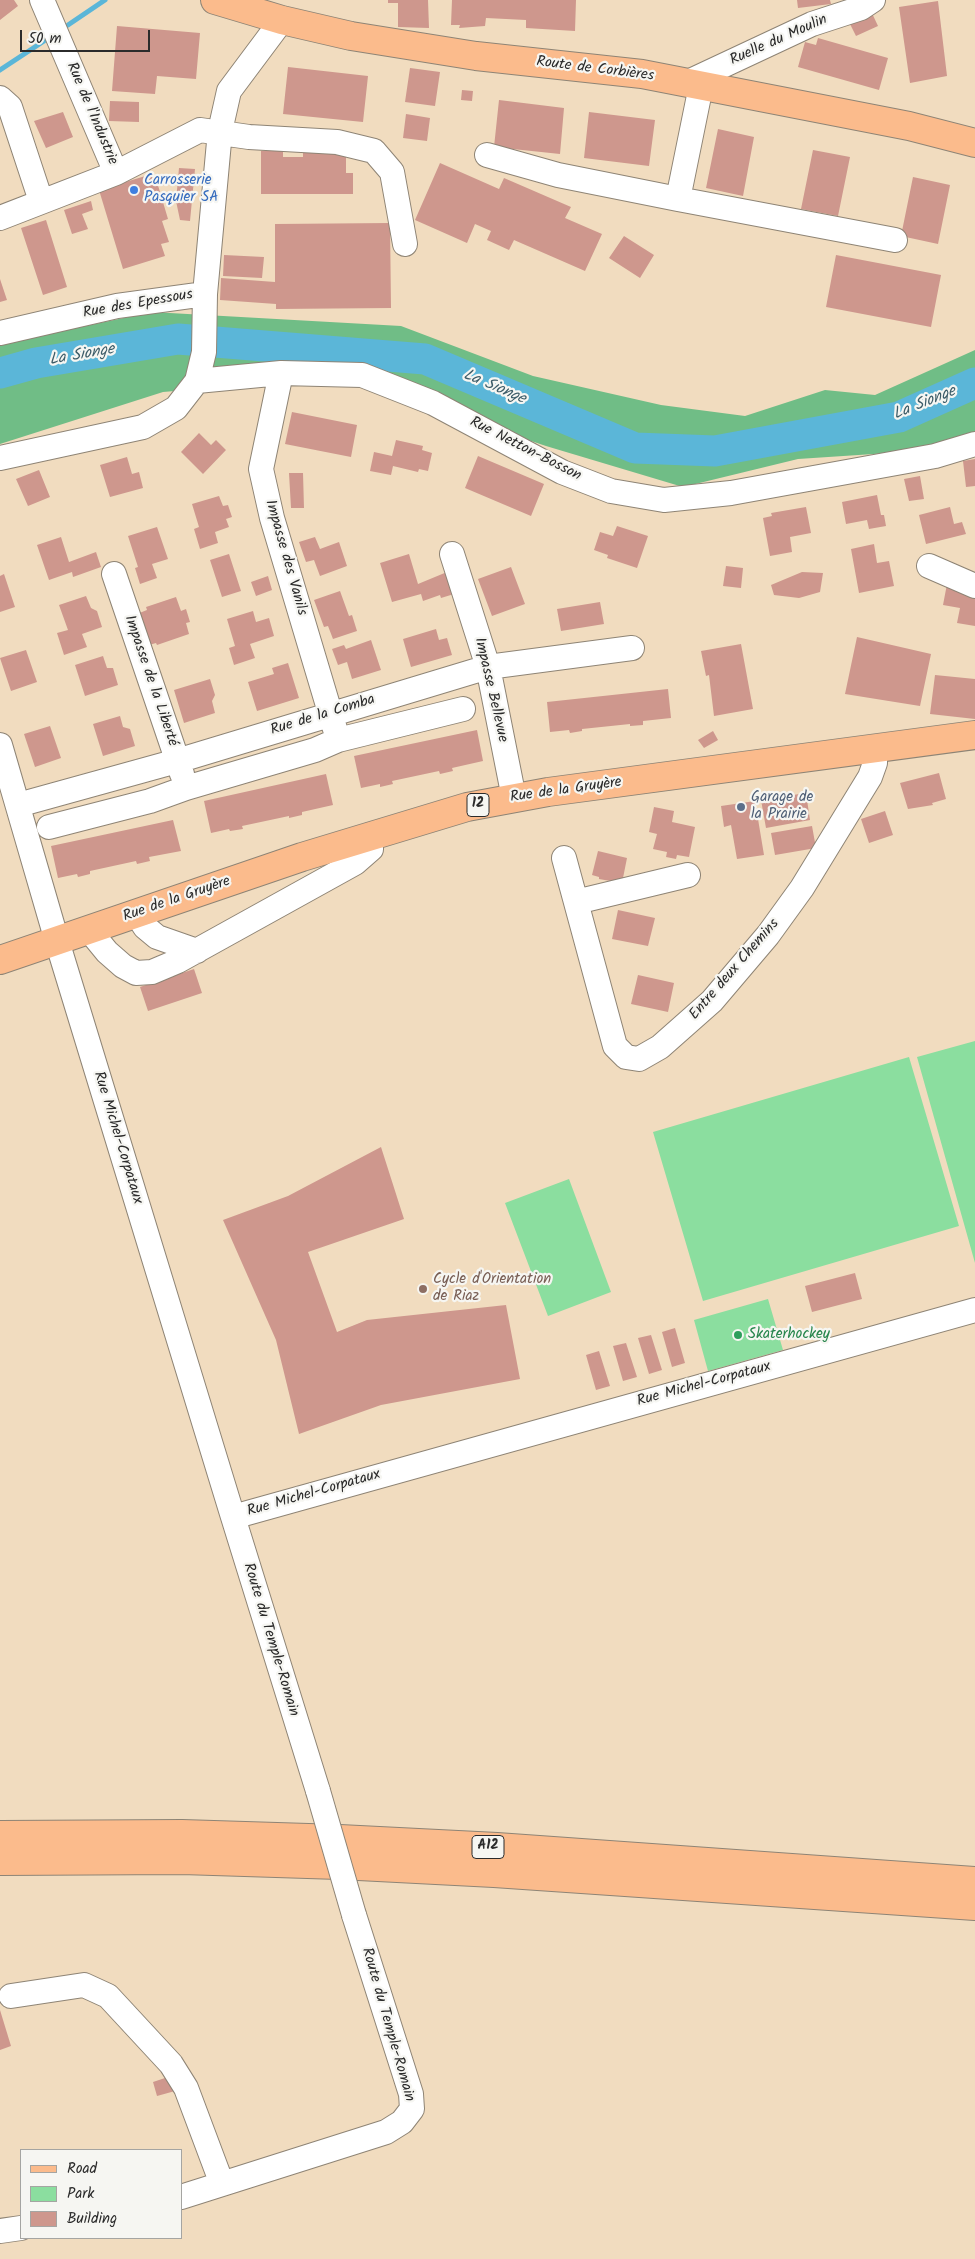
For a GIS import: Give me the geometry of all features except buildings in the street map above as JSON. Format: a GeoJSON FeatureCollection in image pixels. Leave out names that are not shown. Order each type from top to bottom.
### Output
{"type":"FeatureCollection","features":[{"type":"Feature","properties":{"kind":"main road","name":"Route de Corbières"},"geometry":{"type":"LineString","coordinates":[[215,0],[282,20],[351,36],[476,56],[642,74],[909,126],[975,143]]}},
{"type":"Feature","properties":{"kind":"main road","name":"Rue de la Gruyère"},"geometry":{"type":"LineString","coordinates":[[0,960],[302,857],[467,807],[514,798],[975,735]]}},
{"type":"Feature","properties":{"kind":"main road","name":"A12"},"geometry":{"type":"LineString","coordinates":[[0,1835],[182,1834],[340,1839],[507,1848],[975,1881]]}},
{"type":"Feature","properties":{"kind":"main road","name":"A12"},"geometry":{"type":"LineString","coordinates":[[0,1861],[182,1860],[339,1865],[494,1873],[975,1906]]}},
{"type":"Feature","properties":{"kind":"street","name":"Rue de l'Industrie"},"geometry":{"type":"LineString","coordinates":[[42,0],[116,174]]}},
{"type":"Feature","properties":{"kind":"street","name":"Ruelle du Moulin"},"geometry":{"type":"LineString","coordinates":[[694,84],[812,24],[861,8],[873,0]]}},
{"type":"Feature","properties":{"kind":"street","name":"Rue des Epessous"},"geometry":{"type":"LineString","coordinates":[[0,334],[117,306],[205,294],[220,131],[229,91],[282,20]]}},
{"type":"Feature","properties":{"kind":"street"},"geometry":{"type":"LineString","coordinates":[[678,198],[694,84]]}},
{"type":"Feature","properties":{"kind":"street"},"geometry":{"type":"LineString","coordinates":[[0,98],[10,107],[41,201]]}},
{"type":"Feature","properties":{"kind":"street","name":"Rue de l'Industrie"},"geometry":{"type":"LineString","coordinates":[[0,218],[116,174],[200,130],[220,131]]}},
{"type":"Feature","properties":{"kind":"street"},"geometry":{"type":"LineString","coordinates":[[220,131],[249,137],[337,142],[374,151],[392,172],[405,244]]}},
{"type":"Feature","properties":{"kind":"street"},"geometry":{"type":"LineString","coordinates":[[487,155],[558,175],[895,240]]}},
{"type":"Feature","properties":{"kind":"street"},"geometry":{"type":"LineString","coordinates":[[0,458],[143,427],[176,408],[197,381],[204,352],[205,294]]}},
{"type":"Feature","properties":{"kind":"street","name":"Rue Netton-Bosson"},"geometry":{"type":"LineString","coordinates":[[197,381],[281,373],[362,375],[433,403],[562,472],[611,491],[664,500],[730,493],[935,456],[975,444]]}},
{"type":"Feature","properties":{"kind":"street","name":"Impasse des Vanils"},"geometry":{"type":"LineString","coordinates":[[281,373],[261,469],[272,518],[338,740]]}},
{"type":"Feature","properties":{"kind":"street","name":"Impasse Bellevue"},"geometry":{"type":"LineString","coordinates":[[452,554],[488,667],[514,798]]}},
{"type":"Feature","properties":{"kind":"street"},"geometry":{"type":"LineString","coordinates":[[929,566],[975,586]]}},
{"type":"Feature","properties":{"kind":"street","name":"Impasse de la Liberté"},"geometry":{"type":"LineString","coordinates":[[114,574],[186,788]]}},
{"type":"Feature","properties":{"kind":"street","name":"Rue de la Comba"},"geometry":{"type":"LineString","coordinates":[[18,805],[177,761],[488,667],[632,648]]}},
{"type":"Feature","properties":{"kind":"street"},"geometry":{"type":"LineString","coordinates":[[49,827],[150,801],[186,788],[315,750],[338,740],[463,708]]}},
{"type":"Feature","properties":{"kind":"street","name":"Rue Michel-Corpataux"},"geometry":{"type":"LineString","coordinates":[[0,745],[57,941],[233,1517],[975,1310]]}},
{"type":"Feature","properties":{"kind":"street","name":"Entre deux Chemins"},"geometry":{"type":"LineString","coordinates":[[564,858],[615,1046],[630,1058],[639,1059],[647,1056],[712,1001],[768,935],[802,888],[870,777],[875,763],[875,748]]}},
{"type":"Feature","properties":{"kind":"street"},"geometry":{"type":"LineString","coordinates":[[89,930],[116,961],[136,973],[162,969],[305,892],[364,856],[371,849],[370,835]]}},
{"type":"Feature","properties":{"kind":"street"},"geometry":{"type":"LineString","coordinates":[[302,857],[305,892]]}},
{"type":"Feature","properties":{"kind":"street"},"geometry":{"type":"LineString","coordinates":[[576,902],[688,875]]}},
{"type":"Feature","properties":{"kind":"street"},"geometry":{"type":"LineString","coordinates":[[136,913],[146,927],[157,937],[197,951]]}},
{"type":"Feature","properties":{"kind":"street","name":"Route du Temple-Romain"},"geometry":{"type":"LineString","coordinates":[[182,2197],[386,2132],[402,2122],[412,2109],[411,2094],[354,1915],[318,1791],[233,1517]]}},
{"type":"Feature","properties":{"kind":"street"},"geometry":{"type":"LineString","coordinates":[[11,1996],[84,1984],[108,1996],[171,2064],[186,2088],[222,2184]]}},
{"type":"Feature","properties":{"kind":"street"},"geometry":{"type":"LineString","coordinates":[[0,2231],[20,2228]]}},
{"type":"Feature","properties":{"kind":"green space"},"geometry":{"type":"Polygon","coordinates":[[[152,312],[401,326],[533,376],[661,405],[745,416],[825,390],[875,395],[975,350],[975,434],[949,449],[798,459],[683,487],[546,446],[340,377],[163,392],[0,444],[0,344],[152,312]]]}},
{"type":"Feature","properties":{"kind":"green space"},"geometry":{"type":"Polygon","coordinates":[[[975,1041],[975,1263],[917,1057],[975,1041]]]}},
{"type":"Feature","properties":{"kind":"green space"},"geometry":{"type":"Polygon","coordinates":[[[909,1057],[959,1226],[703,1301],[653,1132],[909,1057]]]}},
{"type":"Feature","properties":{"kind":"green space"},"geometry":{"type":"Polygon","coordinates":[[[569,1179],[611,1292],[548,1316],[505,1203],[569,1179]]]}},
{"type":"Feature","properties":{"kind":"green space","name":"Skaterhockey"},"geometry":{"type":"Polygon","coordinates":[[[768,1299],[783,1350],[708,1371],[694,1320],[768,1299]]]}},
{"type":"Feature","properties":{"kind":"waterway"},"geometry":{"type":"LineString","coordinates":[[68,25],[105,0]]}},
{"type":"Feature","properties":{"kind":"waterway"},"geometry":{"type":"LineString","coordinates":[[0,70],[44,41]]}},
{"type":"Feature","properties":{"kind":"waterway","name":"La Sionge"},"geometry":{"type":"LineString","coordinates":[[0,373],[36,363],[178,339],[425,359],[635,448],[715,451],[899,417],[975,383]]}},
{"type":"Feature","properties":{"kind":"place","name":"Carrosserie Pasquier SA"},"geometry":{"type":"Point","coordinates":[134,190]}},
{"type":"Feature","properties":{"kind":"place","name":"Garage de la Prairie"},"geometry":{"type":"Point","coordinates":[741,807]}},
{"type":"Feature","properties":{"kind":"place","name":"Cycle d'Orientation de Riaz"},"geometry":{"type":"Point","coordinates":[423,1289]}},
{"type":"Feature","properties":{"kind":"place","name":"Skaterhockey"},"geometry":{"type":"Point","coordinates":[738,1335]}}]}
